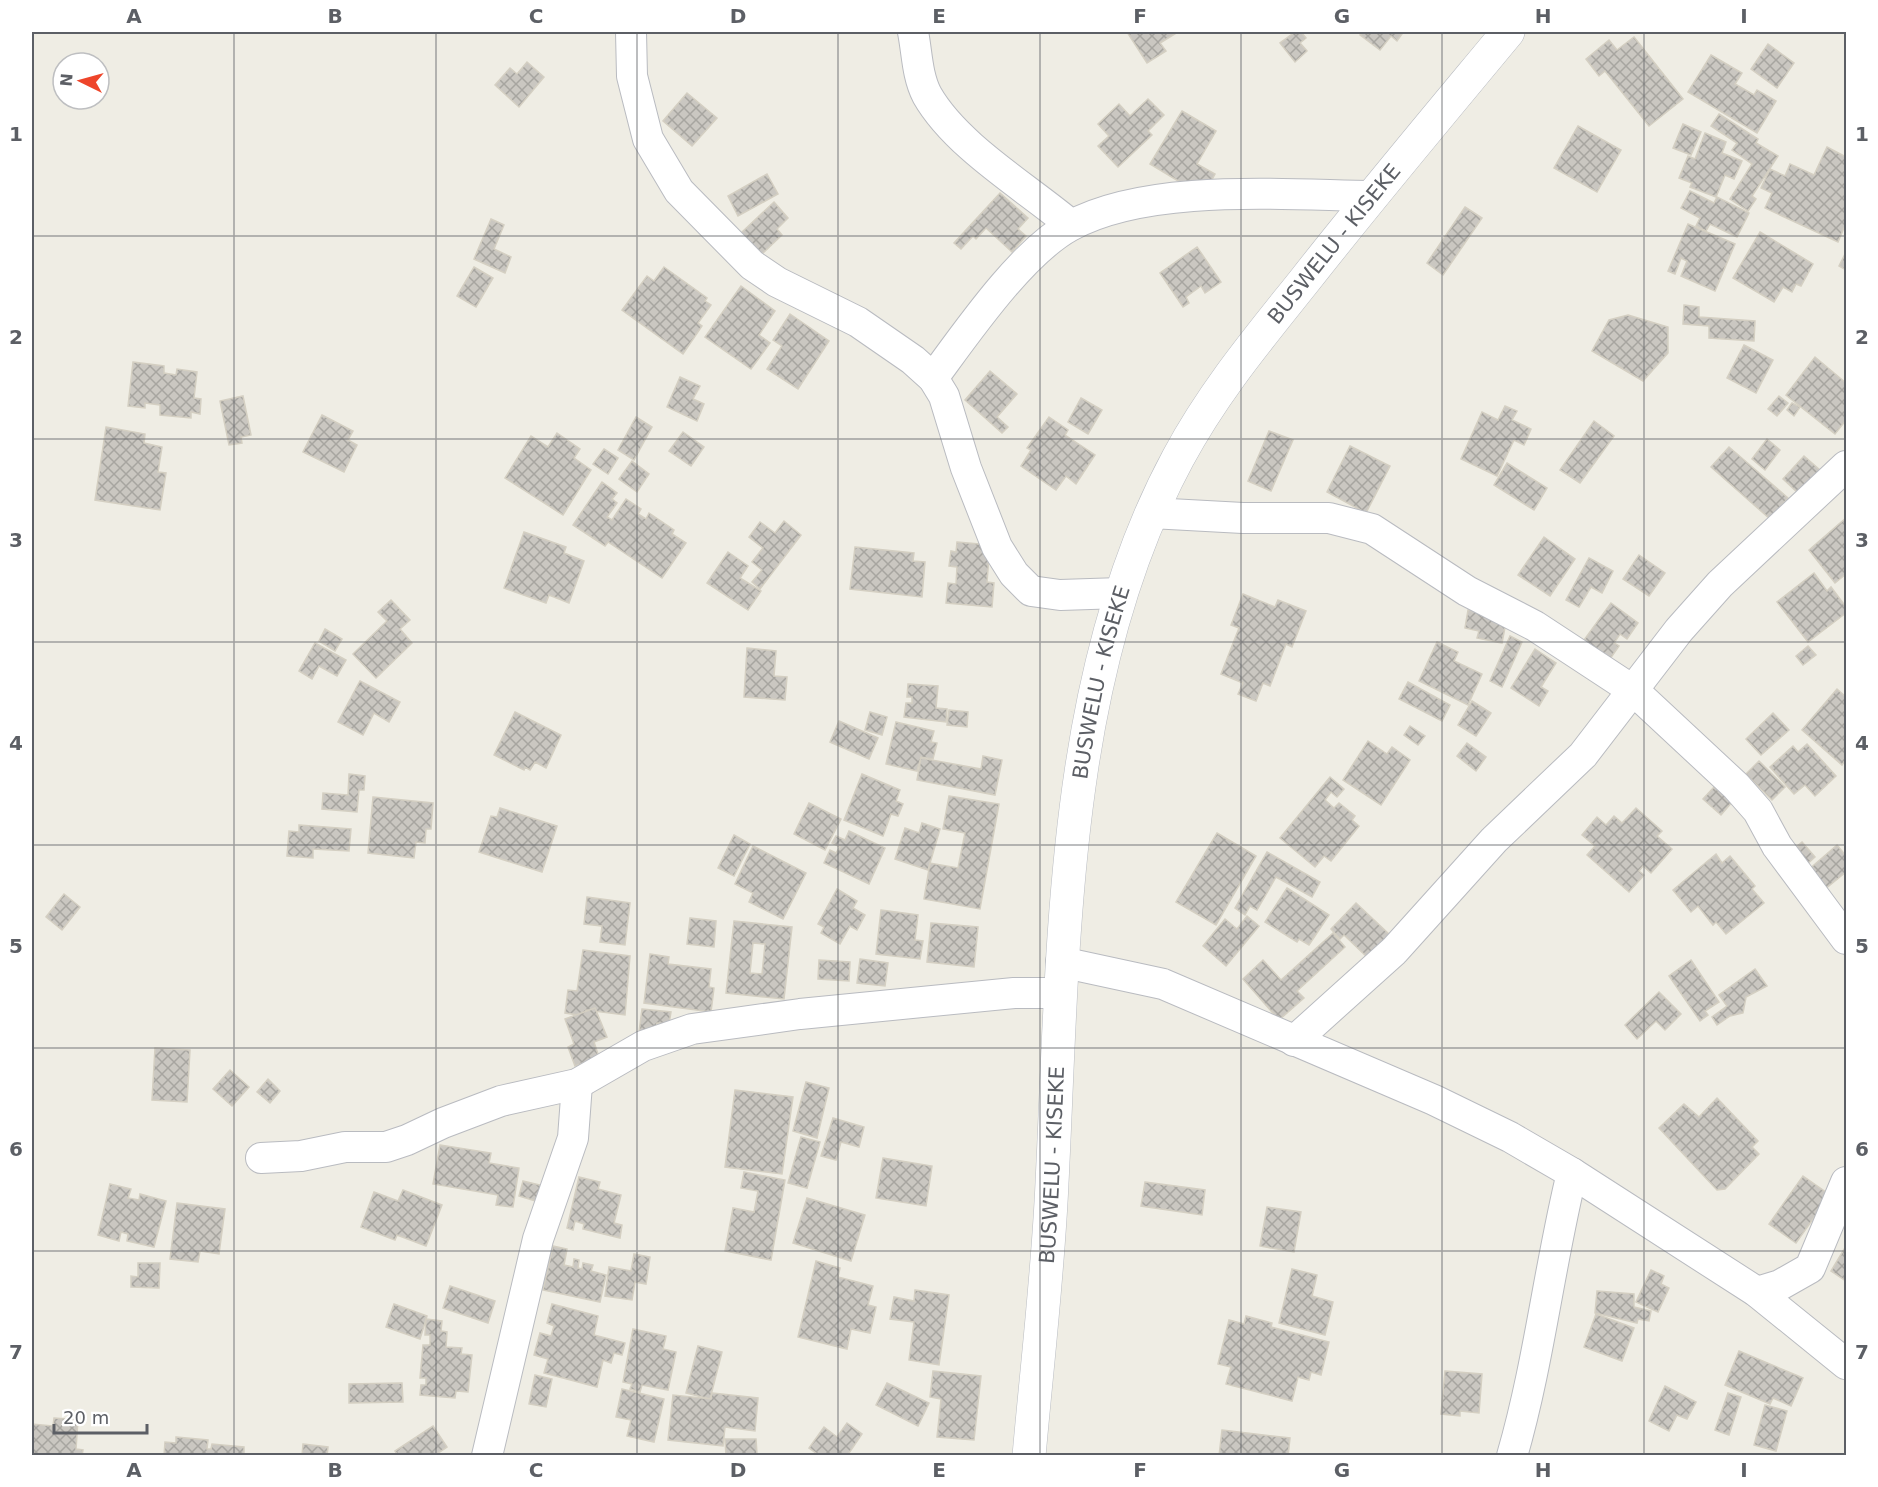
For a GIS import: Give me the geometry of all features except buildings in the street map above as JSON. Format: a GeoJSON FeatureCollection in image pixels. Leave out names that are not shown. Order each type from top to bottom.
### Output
{"type":"FeatureCollection","features":[{"type":"Feature","properties":{"kind":"main road","name":"BUSWELU - KISEKE"},"geometry":{"type":"LineString","coordinates":[[1029,1455],[1052,1186],[1060,978],[1073,833],[1092,710],[1121,593],[1151,513],[1217,390],[1508,32]]}},
{"type":"Feature","properties":{"kind":"street"},"geometry":{"type":"LineString","coordinates":[[631,32],[632,76],[648,139],[679,191],[752,266],[777,282],[858,322],[913,360],[933,378],[944,396],[966,468],[997,547],[1014,574],[1032,591],[1060,595],[1121,593]]}},
{"type":"Feature","properties":{"kind":"street"},"geometry":{"type":"LineString","coordinates":[[913,32],[917,64],[927,94],[954,129],[1071,225]]}},
{"type":"Feature","properties":{"kind":"street"},"geometry":{"type":"LineString","coordinates":[[933,378],[991,301],[1043,246],[1071,225],[1130,203],[1160,200],[1238,195],[1373,196]]}},
{"type":"Feature","properties":{"kind":"street"},"geometry":{"type":"LineString","coordinates":[[1294,1041],[1394,951],[1494,840],[1583,755],[1679,630],[1720,584],[1846,466]]}},
{"type":"Feature","properties":{"kind":"street"},"geometry":{"type":"LineString","coordinates":[[1151,513],[1243,518],[1329,518],[1372,529],[1467,591],[1535,626],[1634,691],[1680,732],[1758,811],[1784,855],[1846,939]]}},
{"type":"Feature","properties":{"kind":"street"},"geometry":{"type":"LineString","coordinates":[[261,1158],[301,1156],[345,1147],[386,1147],[501,1101],[577,1084],[643,1046],[692,1029],[800,1014],[1014,993],[1060,978],[1163,984],[1434,1100],[1510,1137],[1572,1173],[1757,1292],[1846,1364]]}},
{"type":"Feature","properties":{"kind":"street"},"geometry":{"type":"LineString","coordinates":[[487,1455],[538,1239],[573,1138],[577,1084]]}},
{"type":"Feature","properties":{"kind":"street"},"geometry":{"type":"LineString","coordinates":[[1512,1455],[1526,1407],[1556,1239],[1572,1173]]}},
{"type":"Feature","properties":{"kind":"street"},"geometry":{"type":"LineString","coordinates":[[1757,1292],[1780,1286],[1810,1268],[1846,1182]]}}]}
